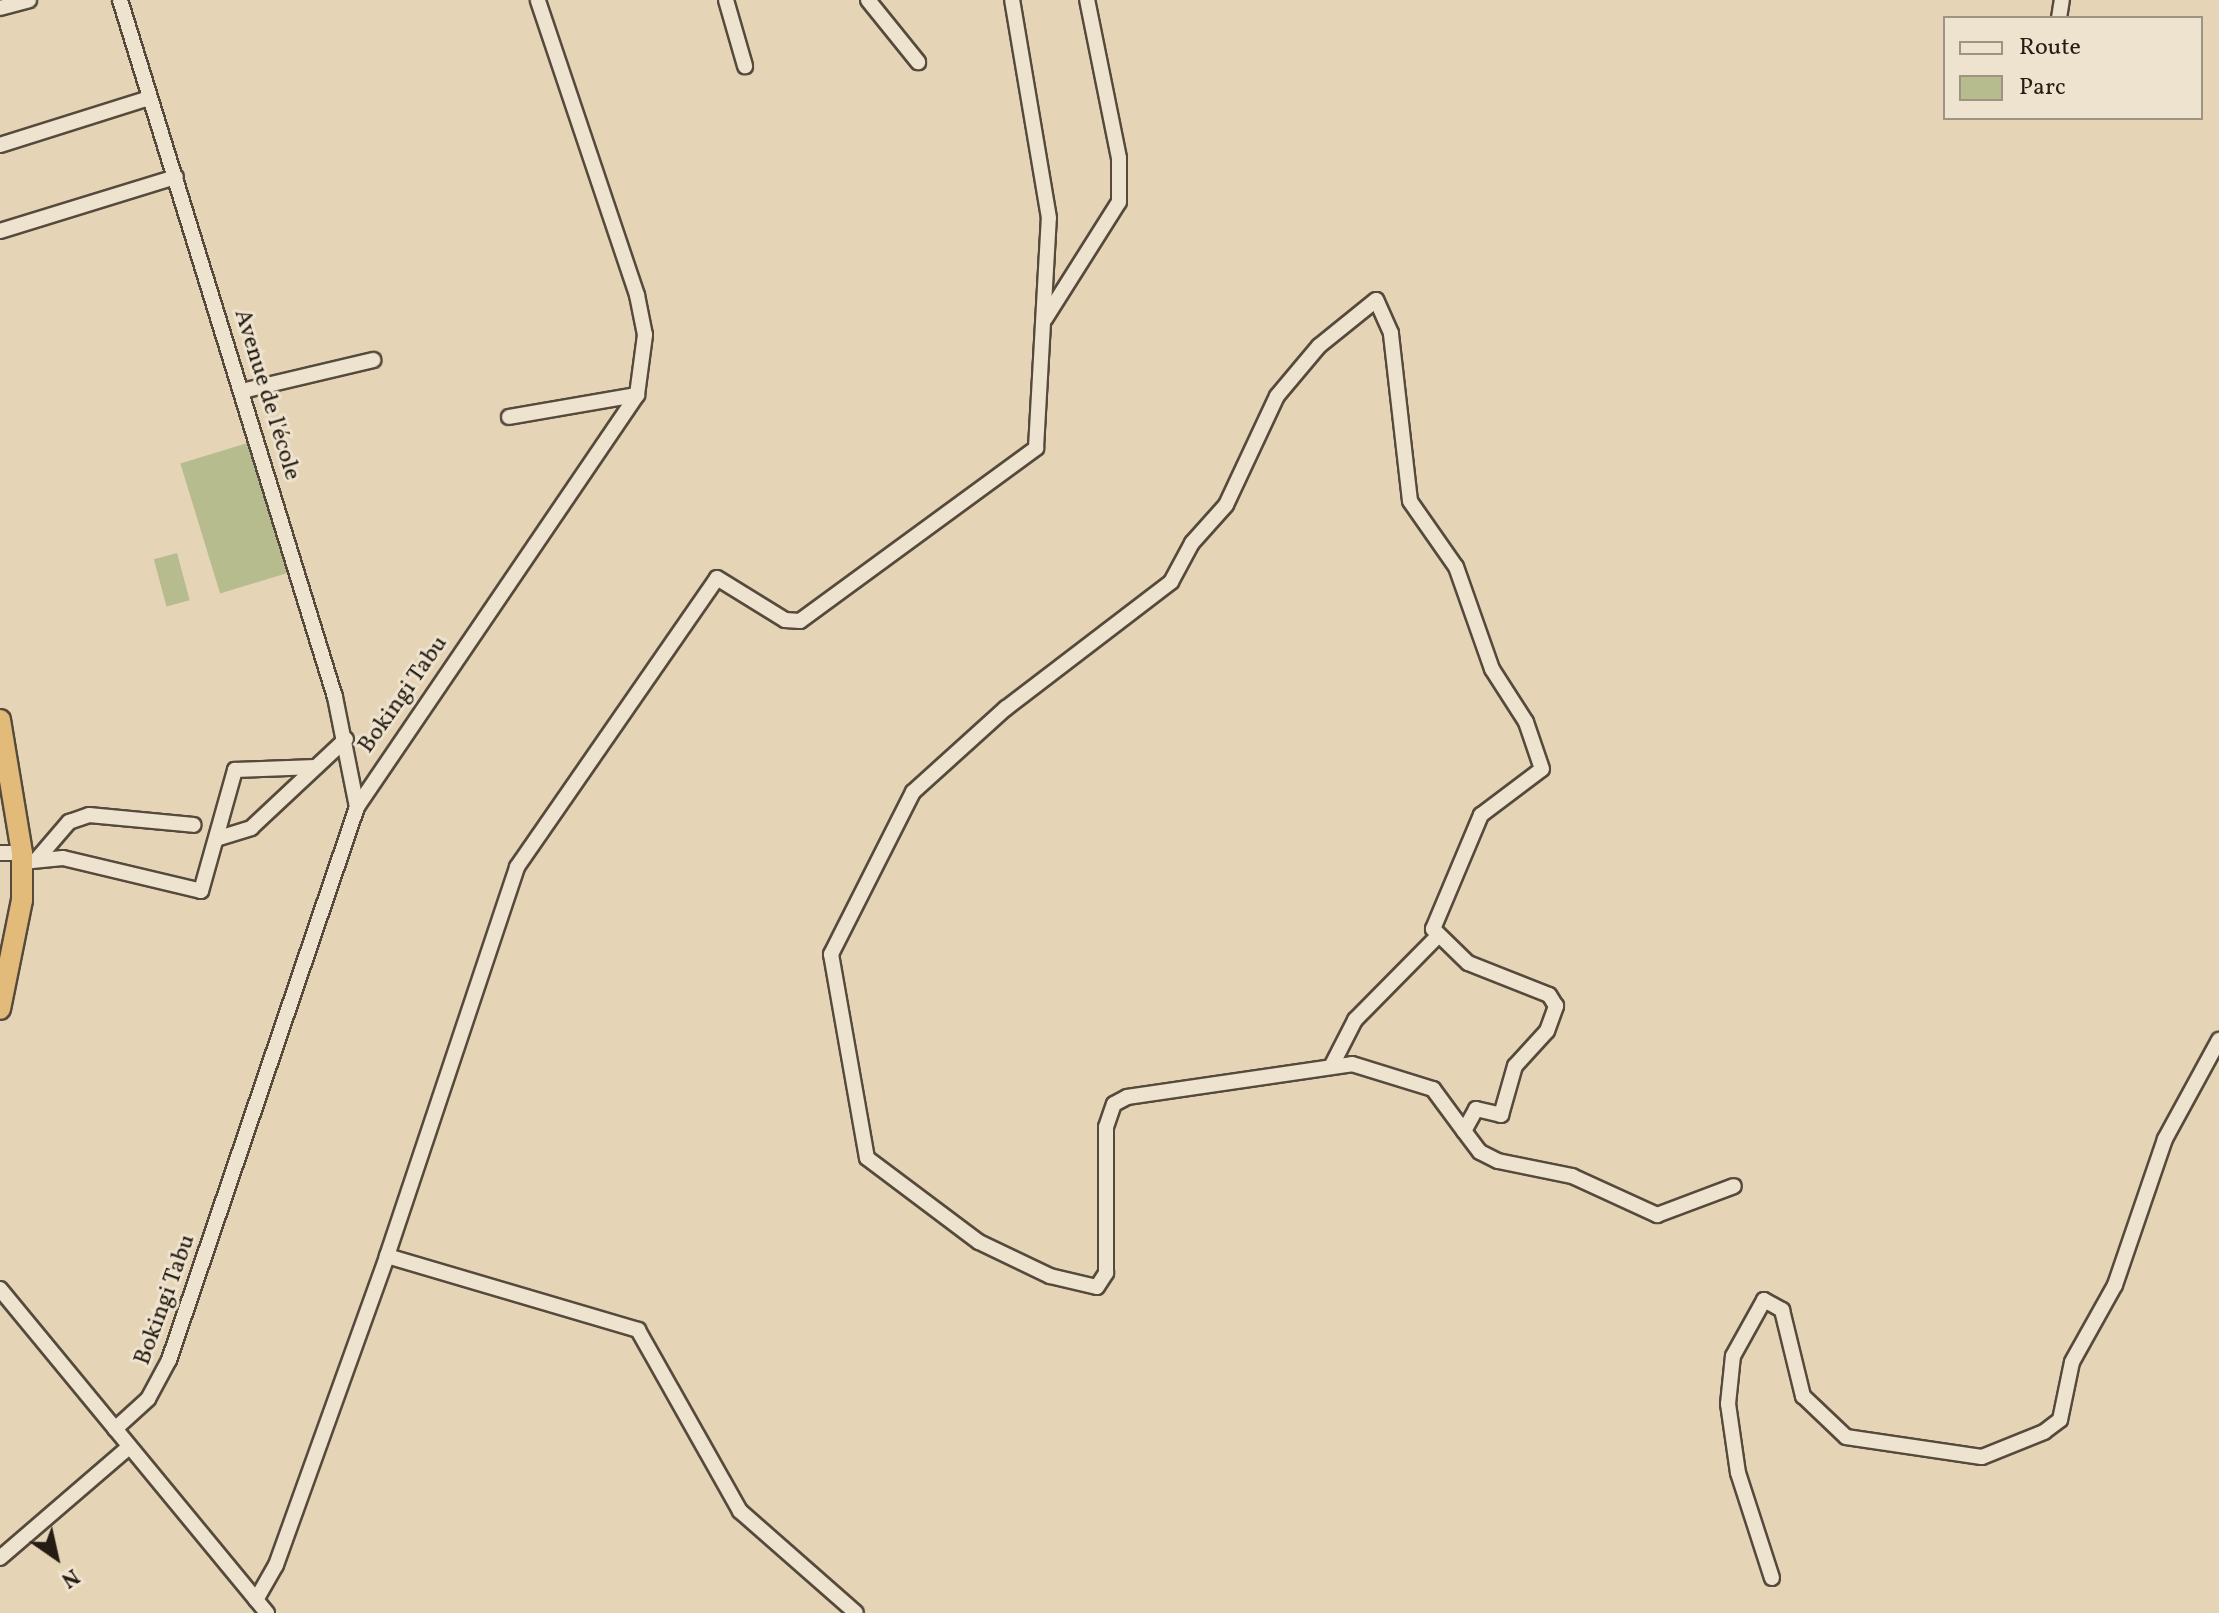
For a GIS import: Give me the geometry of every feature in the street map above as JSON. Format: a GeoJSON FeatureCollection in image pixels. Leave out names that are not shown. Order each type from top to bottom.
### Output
{"type":"FeatureCollection","features":[{"type":"Feature","properties":{"kind":"highway"},"geometry":{"type":"LineString","coordinates":[[0,720],[27,858],[6,953],[0,1009]]}},
{"type":"Feature","properties":{"kind":"street"},"geometry":{"type":"LineString","coordinates":[[0,8],[29,0]]}},
{"type":"Feature","properties":{"kind":"street","name":"Avenue de l'école"},"geometry":{"type":"LineString","coordinates":[[120,0],[346,739],[357,807]]}},
{"type":"Feature","properties":{"kind":"street","name":"Bokingi Tabu"},"geometry":{"type":"LineString","coordinates":[[115,1429],[148,1399],[169,1360],[357,807],[637,395],[645,349],[637,295],[538,0]]}},
{"type":"Feature","properties":{"kind":"street"},"geometry":{"type":"LineString","coordinates":[[726,0],[745,66]]}},
{"type":"Feature","properties":{"kind":"street"},"geometry":{"type":"LineString","coordinates":[[868,0],[918,62]]}},
{"type":"Feature","properties":{"kind":"street"},"geometry":{"type":"LineString","coordinates":[[256,1600],[276,1565],[387,1256],[517,867],[713,582],[721,578],[785,620],[800,621],[1029,457],[1037,446],[1049,218],[1012,0]]}},
{"type":"Feature","properties":{"kind":"street"},"geometry":{"type":"LineString","coordinates":[[1045,319],[1119,202],[1119,158],[1087,0]]}},
{"type":"Feature","properties":{"kind":"street"},"geometry":{"type":"LineString","coordinates":[[0,145],[149,98]]}},
{"type":"Feature","properties":{"kind":"street"},"geometry":{"type":"LineString","coordinates":[[0,231],[176,177]]}},
{"type":"Feature","properties":{"kind":"street"},"geometry":{"type":"LineString","coordinates":[[1464,1131],[1476,1109],[1501,1115],[1515,1066],[1547,1031],[1556,1006],[1549,995],[1468,963],[1436,938],[1433,929],[1481,815],[1542,769],[1526,722],[1492,669],[1456,567],[1410,501],[1391,333],[1376,300],[1319,346],[1277,396],[1226,505],[1192,543],[1171,582],[1006,708],[913,792],[831,954],[870,1164],[979,1242],[1071,1282],[1097,1287],[1105,1280],[1106,1127],[1114,1104],[1332,1065],[1426,1084],[1464,1131],[1498,1161],[1572,1176],[1657,1215],[1734,1186]]}},
{"type":"Feature","properties":{"kind":"street"},"geometry":{"type":"LineString","coordinates":[[242,391],[373,360]]}},
{"type":"Feature","properties":{"kind":"street"},"geometry":{"type":"LineString","coordinates":[[509,417],[637,395]]}},
{"type":"Feature","properties":{"kind":"street"},"geometry":{"type":"LineString","coordinates":[[219,838],[251,828],[346,739]]}},
{"type":"Feature","properties":{"kind":"street"},"geometry":{"type":"LineString","coordinates":[[0,853],[201,891],[238,767],[316,767]]}},
{"type":"Feature","properties":{"kind":"street"},"geometry":{"type":"LineString","coordinates":[[27,858],[69,822],[89,815],[194,825]]}},
{"type":"Feature","properties":{"kind":"street"},"geometry":{"type":"LineString","coordinates":[[1332,1065],[1355,1020],[1436,938]]}},
{"type":"Feature","properties":{"kind":"street"},"geometry":{"type":"LineString","coordinates":[[1772,1578],[1738,1473],[1728,1404],[1733,1356],[1764,1300],[1782,1310],[1803,1396],[1846,1437],[1982,1457],[2044,1432],[2060,1420],[2072,1362],[2115,1285],[2165,1139],[2219,1040]]}},
{"type":"Feature","properties":{"kind":"street"},"geometry":{"type":"LineString","coordinates":[[387,1256],[638,1330],[740,1511],[856,1613]]}},
{"type":"Feature","properties":{"kind":"street"},"geometry":{"type":"LineString","coordinates":[[0,1289],[267,1613]]}},
{"type":"Feature","properties":{"kind":"street"},"geometry":{"type":"LineString","coordinates":[[0,1558],[129,1447]]}},
{"type":"Feature","properties":{"kind":"green space"},"geometry":{"type":"Polygon","coordinates":[[[254,441],[294,571],[220,594],[180,464],[254,441]]]}},
{"type":"Feature","properties":{"kind":"green space"},"geometry":{"type":"Polygon","coordinates":[[[177,553],[190,600],[166,607],[154,559],[177,553]]]}}]}
